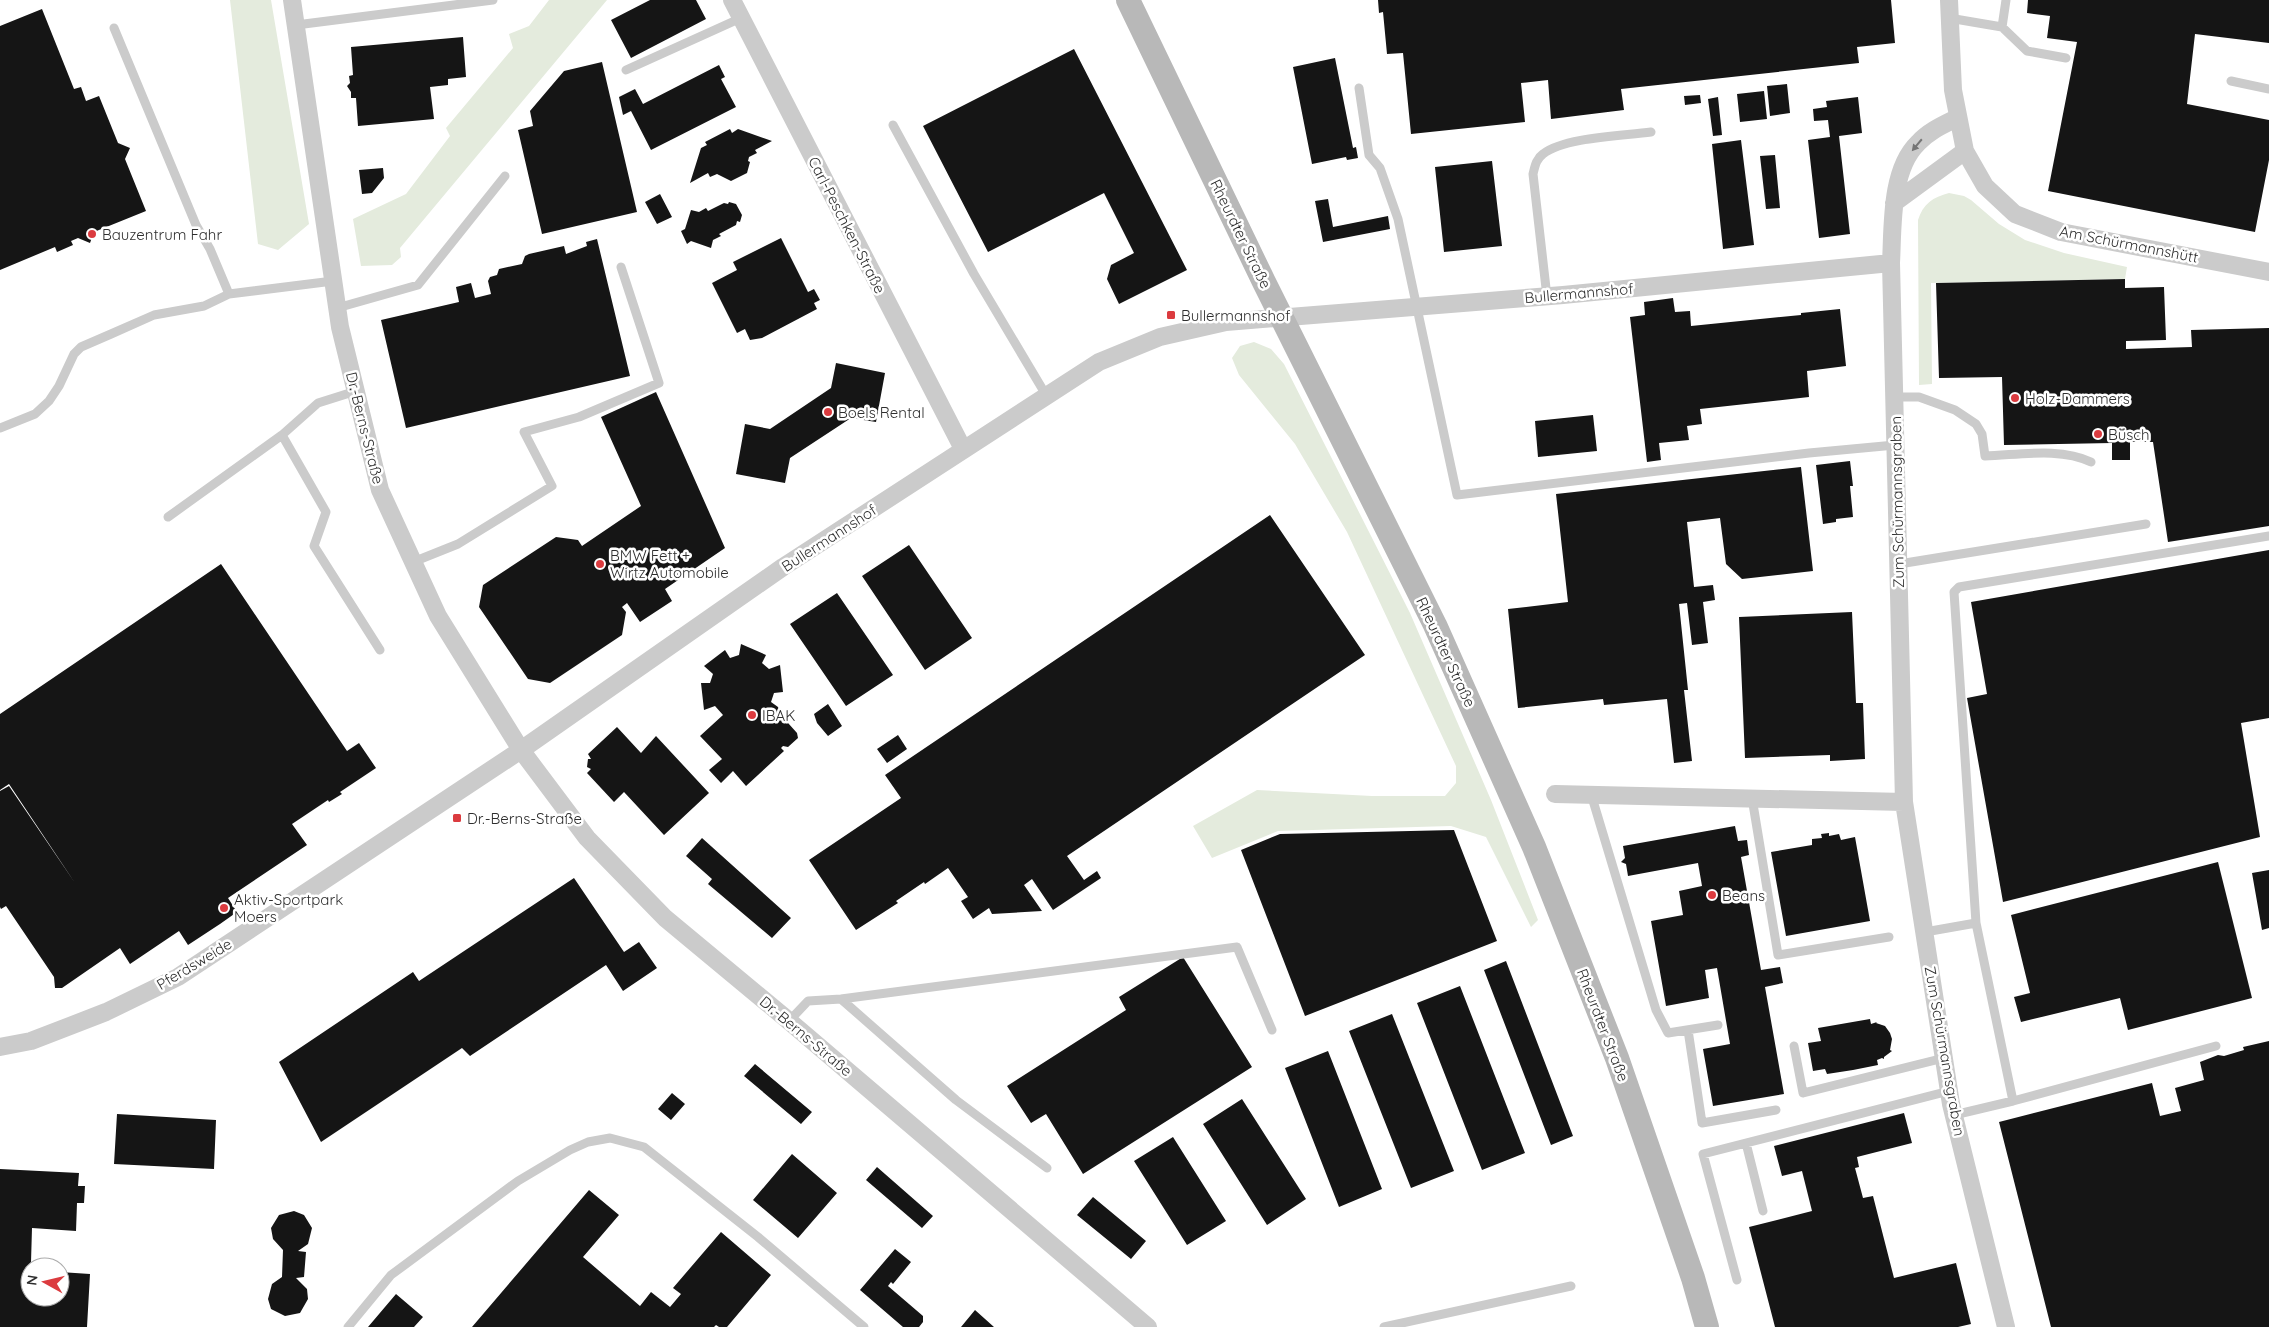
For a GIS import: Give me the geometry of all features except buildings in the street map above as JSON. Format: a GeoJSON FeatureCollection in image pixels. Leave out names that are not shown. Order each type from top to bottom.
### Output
{"type":"FeatureCollection","features":[{"type":"Feature","properties":{"kind":"main road","name":"Rheurdter Straße"},"geometry":{"type":"LineString","coordinates":[[1128,0],[1264,282],[1435,625],[1534,847],[1616,1058],[1693,1278],[1706,1327]]}},
{"type":"Feature","properties":{"kind":"street","name":"Dr.-Berns-Straße"},"geometry":{"type":"LineString","coordinates":[[292,0],[337,308],[380,490],[438,616],[521,750],[587,838],[665,918],[789,1021],[1148,1327]]}},
{"type":"Feature","properties":{"kind":"street","name":"Carl-Peschken-Straße"},"geometry":{"type":"LineString","coordinates":[[732,0],[962,449]]}},
{"type":"Feature","properties":{"kind":"street","name":"Am Schürmannshütt"},"geometry":{"type":"LineString","coordinates":[[1949,0],[1950,62],[1957,118],[1965,151],[1985,186],[2014,214],[2061,232],[2269,272]]}},
{"type":"Feature","properties":{"kind":"street","name":"Zum Schürmannsgraben"},"geometry":{"type":"LineString","coordinates":[[1957,118],[1934,129],[1916,144],[1902,168],[1894,203],[1891,262],[1904,802],[1949,1091],[2006,1327]]}},
{"type":"Feature","properties":{"kind":"street"},"geometry":{"type":"LineString","coordinates":[[1894,203],[1965,151]]}},
{"type":"Feature","properties":{"kind":"street","name":"Bullermannshof"},"geometry":{"type":"LineString","coordinates":[[521,750],[783,568],[962,449],[1099,362],[1160,337],[1226,322],[1547,296],[1891,262]]}},
{"type":"Feature","properties":{"kind":"street","name":"Pferdsweide"},"geometry":{"type":"LineString","coordinates":[[0,1047],[31,1041],[106,1012],[178,977],[521,750]]}},
{"type":"Feature","properties":{"kind":"street"},"geometry":{"type":"LineString","coordinates":[[1555,794],[1904,802]]}},
{"type":"Feature","properties":{"kind":"lane"},"geometry":{"type":"LineString","coordinates":[[296,25],[493,0]]}},
{"type":"Feature","properties":{"kind":"lane"},"geometry":{"type":"LineString","coordinates":[[2002,27],[2006,0]]}},
{"type":"Feature","properties":{"kind":"lane"},"geometry":{"type":"LineString","coordinates":[[626,70],[741,18]]}},
{"type":"Feature","properties":{"kind":"lane"},"geometry":{"type":"LineString","coordinates":[[1949,18],[2002,27],[2027,51],[2066,58]]}},
{"type":"Feature","properties":{"kind":"lane"},"geometry":{"type":"LineString","coordinates":[[114,28],[196,225],[210,249],[229,294]]}},
{"type":"Feature","properties":{"kind":"lane"},"geometry":{"type":"LineString","coordinates":[[2231,81],[2269,90]]}},
{"type":"Feature","properties":{"kind":"lane"},"geometry":{"type":"LineString","coordinates":[[1360,88],[1369,155],[1380,168],[1398,219],[1457,495],[1809,453],[1896,445]]}},
{"type":"Feature","properties":{"kind":"lane"},"geometry":{"type":"LineString","coordinates":[[893,124],[977,280],[1046,395]]}},
{"type":"Feature","properties":{"kind":"lane"},"geometry":{"type":"LineString","coordinates":[[1547,296],[1533,174],[1535,164],[1542,154],[1556,146],[1651,132]]}},
{"type":"Feature","properties":{"kind":"lane"},"geometry":{"type":"LineString","coordinates":[[337,308],[418,285],[505,176]]}},
{"type":"Feature","properties":{"kind":"lane"},"geometry":{"type":"LineString","coordinates":[[413,562],[458,544],[552,486],[524,432],[580,416],[658,383],[621,267]]}},
{"type":"Feature","properties":{"kind":"lane"},"geometry":{"type":"LineString","coordinates":[[0,428],[35,414],[49,401],[59,386],[74,354],[81,347],[154,315],[204,306],[229,294],[333,280]]}},
{"type":"Feature","properties":{"kind":"lane"},"geometry":{"type":"LineString","coordinates":[[168,518],[282,436],[318,403],[356,391]]}},
{"type":"Feature","properties":{"kind":"lane"},"geometry":{"type":"LineString","coordinates":[[1894,398],[1919,397],[1955,410],[1976,424],[1982,434],[1985,456],[2056,454],[2082,458],[2092,462]]}},
{"type":"Feature","properties":{"kind":"lane"},"geometry":{"type":"LineString","coordinates":[[282,436],[326,512],[314,546],[380,650]]}},
{"type":"Feature","properties":{"kind":"lane"},"geometry":{"type":"LineString","coordinates":[[1899,564],[2146,524]]}},
{"type":"Feature","properties":{"kind":"lane"},"geometry":{"type":"LineString","coordinates":[[2013,1101],[1976,923],[1954,592],[1959,588],[2269,536]]}},
{"type":"Feature","properties":{"kind":"lane"},"geometry":{"type":"LineString","coordinates":[[1591,794],[1656,1010],[1668,1033],[1718,1024]]}},
{"type":"Feature","properties":{"kind":"lane"},"geometry":{"type":"LineString","coordinates":[[1752,798],[1778,955],[1889,937]]}},
{"type":"Feature","properties":{"kind":"lane"},"geometry":{"type":"LineString","coordinates":[[1925,932],[1976,923]]}},
{"type":"Feature","properties":{"kind":"lane"},"geometry":{"type":"LineString","coordinates":[[789,1021],[808,1001],[841,999],[1238,948],[1272,1030]]}},
{"type":"Feature","properties":{"kind":"lane"},"geometry":{"type":"LineString","coordinates":[[841,999],[956,1100],[1047,1168]]}},
{"type":"Feature","properties":{"kind":"lane"},"geometry":{"type":"LineString","coordinates":[[1688,1030],[1702,1122],[1776,1110]]}},
{"type":"Feature","properties":{"kind":"lane"},"geometry":{"type":"LineString","coordinates":[[1794,1046],[1803,1093],[1944,1058]]}},
{"type":"Feature","properties":{"kind":"lane"},"geometry":{"type":"LineString","coordinates":[[1954,1115],[2216,1046]]}},
{"type":"Feature","properties":{"kind":"lane"},"geometry":{"type":"LineString","coordinates":[[1737,1280],[1703,1154],[1949,1091]]}},
{"type":"Feature","properties":{"kind":"lane"},"geometry":{"type":"LineString","coordinates":[[348,1327],[391,1275],[518,1181],[570,1150],[588,1142],[610,1138],[644,1147],[758,1236],[864,1327]]}},
{"type":"Feature","properties":{"kind":"lane"},"geometry":{"type":"LineString","coordinates":[[1746,1143],[1763,1211]]}},
{"type":"Feature","properties":{"kind":"lane"},"geometry":{"type":"LineString","coordinates":[[1384,1327],[1570,1286]]}},
{"type":"Feature","properties":{"kind":"shaded area"},"geometry":{"type":"Polygon","coordinates":[[[230,0],[271,0],[309,224],[278,250],[258,244],[230,0]]]}},
{"type":"Feature","properties":{"kind":"shaded area"},"geometry":{"type":"Polygon","coordinates":[[[549,0],[607,0],[400,248],[401,257],[392,265],[361,266],[353,219],[406,194],[450,136],[446,128],[513,48],[509,34],[529,26],[549,0]]]}},
{"type":"Feature","properties":{"kind":"shaded area"},"geometry":{"type":"Polygon","coordinates":[[[1949,193],[1964,196],[1971,200],[1999,224],[2025,240],[2064,253],[2127,267],[2125,279],[1931,283],[1932,384],[1919,385],[1918,220],[1929,202],[1949,193]]]}},
{"type":"Feature","properties":{"kind":"shaded area"},"geometry":{"type":"Polygon","coordinates":[[[1254,342],[1271,349],[1284,364],[1410,613],[1491,800],[1538,920],[1531,927],[1486,837],[1451,826],[1278,831],[1212,858],[1193,826],[1257,790],[1372,796],[1445,796],[1456,783],[1456,766],[1347,532],[1295,444],[1239,375],[1232,358],[1240,346],[1254,342]]]}},
{"type":"Feature","properties":{"kind":"place","name":"Bauzentrum Fahr"},"geometry":{"type":"Point","coordinates":[92,234]}},
{"type":"Feature","properties":{"kind":"place","name":"Bullermannshof"},"geometry":{"type":"Point","coordinates":[1171,315]}},
{"type":"Feature","properties":{"kind":"place","name":"Holz-Dammers"},"geometry":{"type":"Point","coordinates":[2015,398]}},
{"type":"Feature","properties":{"kind":"place","name":"Boels Rental"},"geometry":{"type":"Point","coordinates":[828,412]}},
{"type":"Feature","properties":{"kind":"place","name":"Büsch"},"geometry":{"type":"Point","coordinates":[2098,434]}},
{"type":"Feature","properties":{"kind":"place","name":"BMW Fett + Wirtz Automobile"},"geometry":{"type":"Point","coordinates":[600,564]}},
{"type":"Feature","properties":{"kind":"place","name":"IBAK"},"geometry":{"type":"Point","coordinates":[752,715]}},
{"type":"Feature","properties":{"kind":"place","name":"Dr.-Berns-Straße"},"geometry":{"type":"Point","coordinates":[457,818]}},
{"type":"Feature","properties":{"kind":"place","name":"Beans"},"geometry":{"type":"Point","coordinates":[1712,895]}},
{"type":"Feature","properties":{"kind":"place","name":"Aktiv-Sportpark Moers"},"geometry":{"type":"Point","coordinates":[224,908]}}]}
